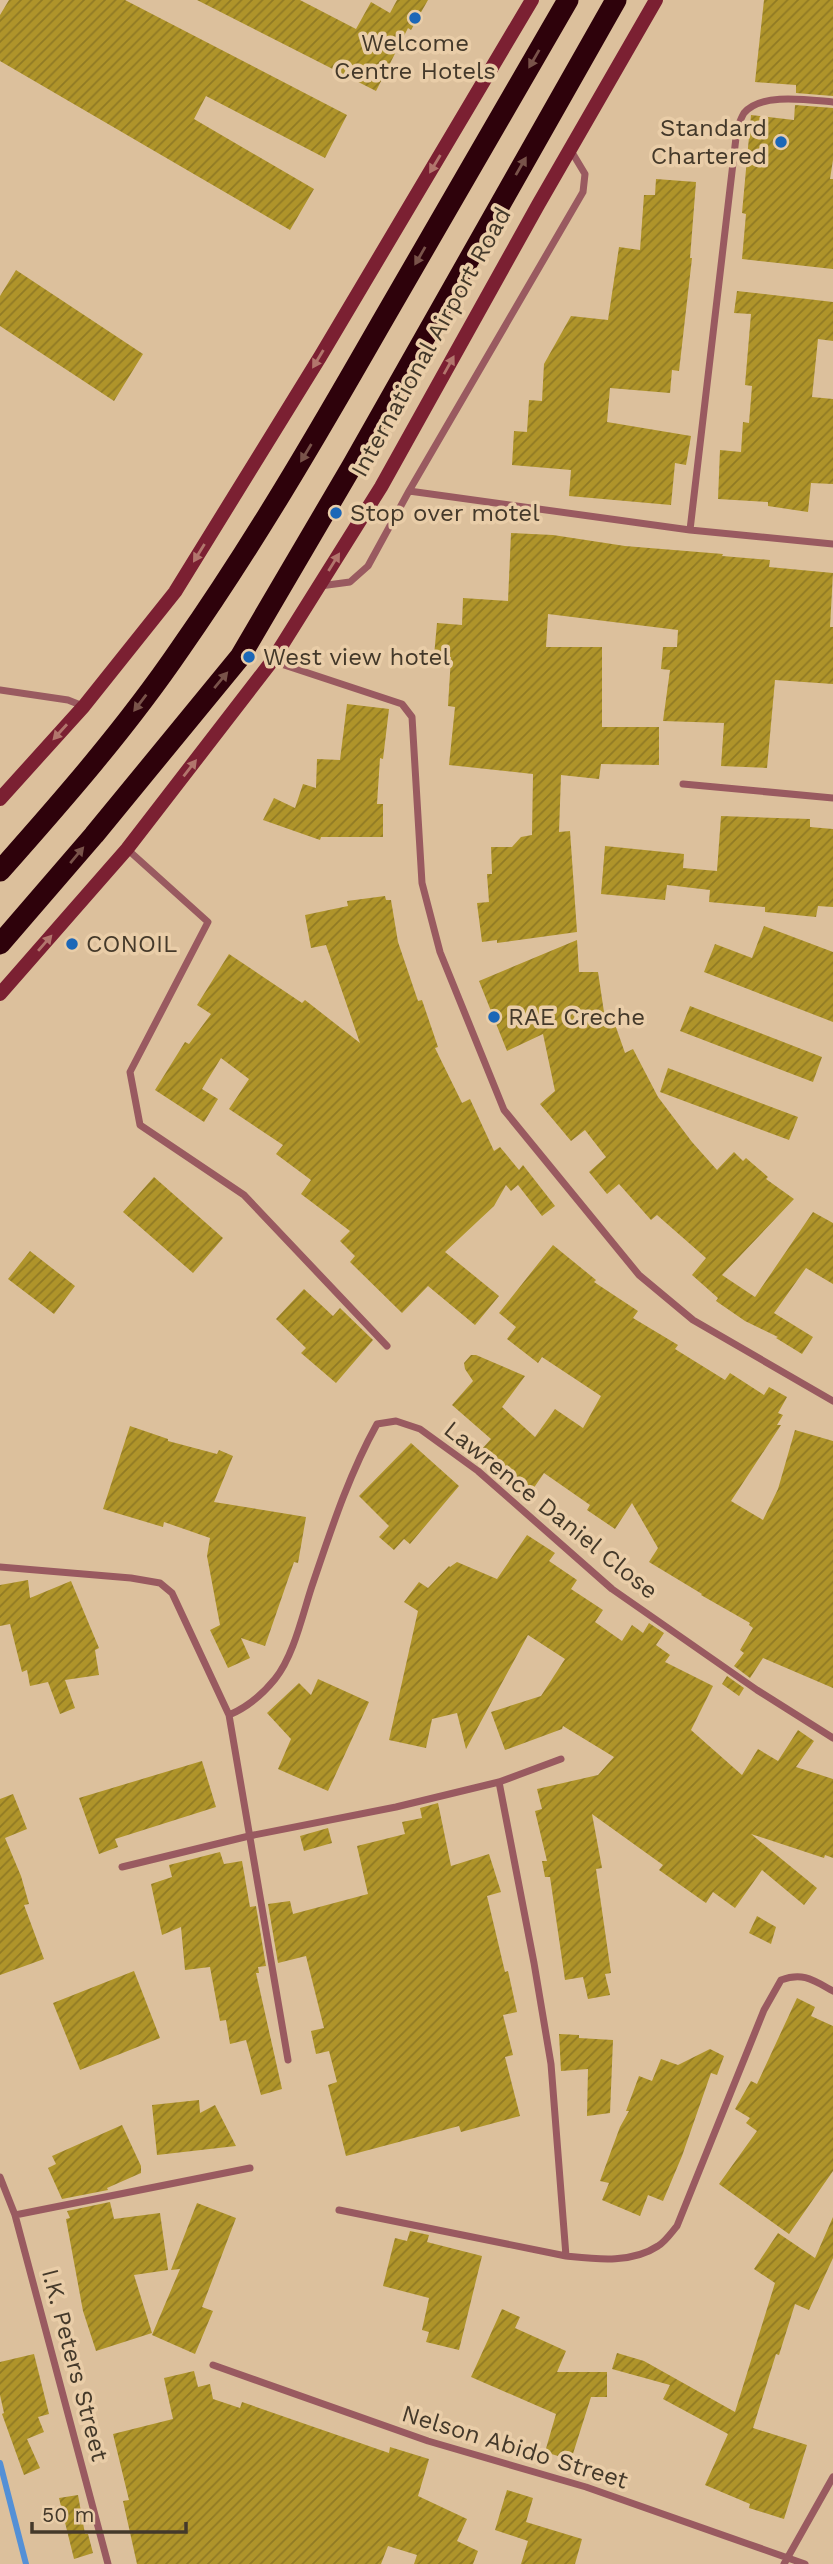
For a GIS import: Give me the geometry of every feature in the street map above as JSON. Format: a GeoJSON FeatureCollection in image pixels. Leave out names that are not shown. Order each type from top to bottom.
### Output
{"type":"FeatureCollection","features":[{"type":"Feature","properties":{"kind":"highway","name":"International Airport Road"},"geometry":{"type":"LineString","coordinates":[[0,871],[70,793],[135,709],[179,651],[252,543],[568,0]]}},
{"type":"Feature","properties":{"kind":"highway","name":"International Airport Road"},"geometry":{"type":"LineString","coordinates":[[0,944],[94,835],[240,657],[352,467],[616,0]]}},
{"type":"Feature","properties":{"kind":"main road"},"geometry":{"type":"LineString","coordinates":[[0,799],[84,706],[175,592],[320,357],[532,0]]}},
{"type":"Feature","properties":{"kind":"main road","name":"International Airport Road"},"geometry":{"type":"LineString","coordinates":[[0,994],[127,849],[272,661],[381,488],[656,0]]}},
{"type":"Feature","properties":{"kind":"street"},"geometry":{"type":"LineString","coordinates":[[690,530],[737,129],[744,113],[757,104],[786,99],[833,102]]}},
{"type":"Feature","properties":{"kind":"street"},"geometry":{"type":"LineString","coordinates":[[319,586],[350,582],[368,566],[583,192],[585,174],[570,149]]}},
{"type":"Feature","properties":{"kind":"street"},"geometry":{"type":"LineString","coordinates":[[409,491],[690,530],[833,544]]}},
{"type":"Feature","properties":{"kind":"street"},"geometry":{"type":"LineString","coordinates":[[272,661],[402,704],[412,717],[422,883],[440,952],[504,1110],[639,1275],[693,1320],[833,1402]]}},
{"type":"Feature","properties":{"kind":"street"},"geometry":{"type":"LineString","coordinates":[[0,690],[68,700],[84,706]]}},
{"type":"Feature","properties":{"kind":"street"},"geometry":{"type":"LineString","coordinates":[[683,785],[833,798]]}},
{"type":"Feature","properties":{"kind":"street"},"geometry":{"type":"LineString","coordinates":[[127,849],[208,922],[130,1072],[140,1125],[244,1195],[387,1346]]}},
{"type":"Feature","properties":{"kind":"street","name":"Lawrence Daniel Close"},"geometry":{"type":"LineString","coordinates":[[229,1715],[248,1707],[277,1678],[293,1645],[339,1508],[362,1450],[377,1424],[396,1421],[420,1429],[478,1471],[612,1589],[757,1690],[833,1738]]}},
{"type":"Feature","properties":{"kind":"street"},"geometry":{"type":"LineString","coordinates":[[0,1567],[131,1578],[160,1583],[172,1593],[229,1715],[288,2060]]}},
{"type":"Feature","properties":{"kind":"street"},"geometry":{"type":"LineString","coordinates":[[122,1867],[249,1836],[396,1807],[499,1782],[561,1759]]}},
{"type":"Feature","properties":{"kind":"street"},"geometry":{"type":"LineString","coordinates":[[499,1782],[551,2064],[566,2256]]}},
{"type":"Feature","properties":{"kind":"street"},"geometry":{"type":"LineString","coordinates":[[339,2210],[566,2256],[600,2259],[632,2256],[658,2246],[677,2227],[764,2011],[781,1980],[796,1975],[812,1979],[833,1991]]}},
{"type":"Feature","properties":{"kind":"street"},"geometry":{"type":"LineString","coordinates":[[15,2215],[250,2168]]}},
{"type":"Feature","properties":{"kind":"street","name":"I.K. Peters Street"},"geometry":{"type":"LineString","coordinates":[[0,2177],[15,2215],[108,2564]]}},
{"type":"Feature","properties":{"kind":"street","name":"Nelson Abido Street"},"geometry":{"type":"LineString","coordinates":[[213,2365],[428,2441],[586,2487],[786,2561],[805,2564]]}},
{"type":"Feature","properties":{"kind":"street"},"geometry":{"type":"LineString","coordinates":[[786,2561],[833,2477]]}},
{"type":"Feature","properties":{"kind":"building"},"geometry":{"type":"Polygon","coordinates":[[[9,0],[125,0],[347,115],[325,158],[206,96],[194,119],[314,189],[290,230],[0,61],[0,15],[9,0]]]}},
{"type":"Feature","properties":{"kind":"building"},"geometry":{"type":"Polygon","coordinates":[[[197,0],[300,0],[356,29],[371,2],[390,13],[397,0],[428,0],[411,30],[408,28],[376,91],[197,0]]]}},
{"type":"Feature","properties":{"kind":"building"},"geometry":{"type":"Polygon","coordinates":[[[764,0],[833,0],[833,96],[796,93],[796,85],[755,82],[764,0]]]}},
{"type":"Feature","properties":{"kind":"building"},"geometry":{"type":"Polygon","coordinates":[[[795,105],[833,108],[833,160],[830,179],[833,179],[833,269],[742,259],[746,214],[742,213],[751,115],[794,120],[795,105]]]}},
{"type":"Feature","properties":{"kind":"building"},"geometry":{"type":"Polygon","coordinates":[[[656,179],[696,182],[692,258],[679,371],[672,370],[670,393],[610,388],[607,422],[691,436],[686,465],[675,463],[671,505],[569,496],[571,470],[512,465],[514,431],[527,432],[529,400],[542,401],[544,364],[571,316],[608,320],[619,247],[640,250],[644,195],[655,195],[656,179]]]}},
{"type":"Feature","properties":{"kind":"building"},"geometry":{"type":"Polygon","coordinates":[[[16,270],[143,354],[114,401],[0,326],[0,296],[16,270]]]}},
{"type":"Feature","properties":{"kind":"building"},"geometry":{"type":"Polygon","coordinates":[[[737,291],[833,302],[833,341],[818,339],[812,397],[833,399],[833,484],[811,483],[808,512],[768,506],[768,502],[718,499],[720,450],[741,452],[743,422],[749,423],[752,386],[745,385],[751,314],[734,313],[737,291]]]}},
{"type":"Feature","properties":{"kind":"building"},"geometry":{"type":"Polygon","coordinates":[[[511,533],[553,535],[625,546],[723,554],[722,556],[770,560],[769,567],[833,573],[830,627],[833,627],[833,684],[775,680],[767,768],[721,766],[724,723],[663,721],[670,670],[661,669],[663,647],[677,647],[678,630],[548,614],[546,647],[602,647],[602,727],[659,727],[659,765],[601,764],[599,779],[561,775],[559,832],[570,831],[577,932],[497,943],[497,940],[482,942],[477,903],[489,902],[487,874],[492,874],[491,847],[512,847],[521,837],[532,835],[533,774],[449,765],[455,707],[448,706],[451,657],[434,656],[437,623],[462,625],[463,598],[508,601],[511,533]]]}},
{"type":"Feature","properties":{"kind":"building"},"geometry":{"type":"Polygon","coordinates":[[[347,704],[389,709],[383,759],[380,758],[377,804],[383,804],[383,837],[321,837],[320,840],[263,820],[274,798],[295,808],[303,784],[316,788],[317,759],[340,760],[347,704]]]}},
{"type":"Feature","properties":{"kind":"building"},"geometry":{"type":"Polygon","coordinates":[[[721,816],[810,819],[810,827],[833,829],[833,907],[818,906],[816,917],[765,912],[765,907],[709,902],[710,890],[667,885],[665,900],[601,894],[605,846],[684,854],[683,868],[717,871],[721,816]]]}},
{"type":"Feature","properties":{"kind":"building"},"geometry":{"type":"Polygon","coordinates":[[[385,896],[386,900],[391,900],[398,942],[418,1001],[422,1000],[438,1047],[435,1048],[462,1103],[470,1099],[494,1151],[500,1147],[519,1170],[523,1165],[555,1206],[542,1216],[518,1185],[511,1191],[506,1185],[494,1206],[445,1252],[499,1296],[475,1325],[428,1286],[402,1313],[350,1262],[355,1256],[340,1241],[350,1231],[301,1194],[311,1180],[276,1154],[283,1145],[229,1109],[249,1079],[221,1058],[202,1089],[218,1099],[204,1122],[155,1090],[185,1042],[189,1044],[211,1014],[197,1005],[229,954],[302,1003],[305,1000],[360,1043],[326,945],[311,948],[305,915],[348,906],[347,901],[385,896]]]}},
{"type":"Feature","properties":{"kind":"building"},"geometry":{"type":"Polygon","coordinates":[[[764,926],[833,952],[833,1022],[704,972],[715,944],[752,958],[764,926]]]}},
{"type":"Feature","properties":{"kind":"building"},"geometry":{"type":"Polygon","coordinates":[[[577,940],[579,972],[598,972],[604,1012],[610,1010],[625,1053],[633,1049],[658,1097],[692,1142],[717,1170],[734,1152],[743,1161],[746,1158],[768,1177],[766,1179],[794,1199],[722,1275],[755,1297],[813,1212],[833,1223],[833,1284],[806,1268],[774,1313],[813,1337],[802,1354],[716,1301],[718,1298],[692,1275],[706,1258],[657,1215],[651,1220],[619,1184],[607,1194],[589,1172],[606,1157],[585,1130],[571,1141],[540,1104],[555,1091],[543,1034],[507,1051],[479,981],[577,940]]]}},
{"type":"Feature","properties":{"kind":"building"},"geometry":{"type":"Polygon","coordinates":[[[690,1006],[822,1057],[813,1082],[680,1031],[690,1006]]]}},
{"type":"Feature","properties":{"kind":"building"},"geometry":{"type":"Polygon","coordinates":[[[668,1068],[798,1117],[789,1140],[660,1092],[668,1068]]]}},
{"type":"Feature","properties":{"kind":"building"},"geometry":{"type":"Polygon","coordinates":[[[154,1177],[223,1238],[193,1273],[123,1212],[154,1177]]]}},
{"type":"Feature","properties":{"kind":"building"},"geometry":{"type":"Polygon","coordinates":[[[553,1245],[596,1280],[594,1282],[638,1311],[633,1318],[678,1345],[675,1349],[725,1380],[730,1373],[764,1395],[769,1387],[787,1397],[778,1413],[783,1415],[777,1425],[781,1425],[731,1501],[763,1520],[778,1489],[795,1430],[833,1441],[833,1688],[763,1658],[750,1678],[734,1666],[744,1653],[740,1650],[753,1628],[750,1623],[649,1562],[658,1548],[632,1503],[615,1529],[587,1510],[590,1505],[544,1473],[531,1492],[481,1450],[491,1439],[452,1405],[473,1381],[464,1363],[471,1355],[476,1355],[525,1376],[502,1407],[535,1437],[555,1409],[583,1428],[601,1396],[542,1357],[538,1363],[507,1339],[516,1327],[499,1313],[553,1245]]]}},
{"type":"Feature","properties":{"kind":"building"},"geometry":{"type":"Polygon","coordinates":[[[30,1251],[75,1286],[54,1314],[8,1279],[30,1251]]]}},
{"type":"Feature","properties":{"kind":"building"},"geometry":{"type":"Polygon","coordinates":[[[304,1289],[333,1316],[340,1308],[373,1340],[336,1383],[301,1353],[306,1348],[276,1319],[304,1289]]]}},
{"type":"Feature","properties":{"kind":"building"},"geometry":{"type":"Polygon","coordinates":[[[130,1426],[168,1441],[217,1454],[219,1450],[233,1456],[214,1502],[306,1517],[298,1563],[294,1562],[265,1646],[241,1638],[250,1658],[228,1668],[210,1630],[220,1625],[207,1556],[210,1538],[164,1522],[163,1527],[103,1509],[130,1426]]]}},
{"type":"Feature","properties":{"kind":"building"},"geometry":{"type":"Polygon","coordinates":[[[411,1443],[459,1486],[410,1544],[404,1539],[394,1550],[379,1537],[389,1526],[359,1496],[411,1443]]]}},
{"type":"Feature","properties":{"kind":"building"},"geometry":{"type":"Polygon","coordinates":[[[527,1535],[555,1553],[549,1561],[577,1580],[571,1589],[603,1610],[595,1622],[622,1641],[632,1625],[643,1633],[649,1623],[664,1633],[656,1645],[670,1655],[665,1662],[713,1686],[691,1730],[742,1775],[758,1749],[778,1761],[798,1730],[814,1741],[796,1767],[833,1779],[833,1858],[825,1855],[824,1858],[751,1834],[817,1888],[804,1905],[762,1870],[735,1908],[713,1892],[706,1903],[659,1870],[663,1865],[592,1814],[602,1868],[596,1869],[611,1973],[605,1974],[610,1995],[588,1999],[583,1977],[565,1980],[550,1877],[545,1877],[542,1861],[547,1861],[535,1811],[542,1809],[537,1789],[598,1775],[614,1757],[563,1726],[562,1729],[505,1750],[491,1712],[541,1696],[565,1659],[528,1635],[466,1749],[457,1713],[432,1719],[426,1748],[389,1740],[418,1611],[404,1602],[419,1582],[428,1588],[449,1566],[457,1562],[497,1579],[527,1535]]]}},
{"type":"Feature","properties":{"kind":"building"},"geometry":{"type":"Polygon","coordinates":[[[28,1580],[30,1598],[71,1581],[99,1648],[95,1650],[99,1675],[65,1680],[75,1708],[60,1714],[48,1682],[30,1686],[27,1670],[22,1672],[10,1624],[0,1626],[0,1585],[28,1580]]]}},
{"type":"Feature","properties":{"kind":"building"},"geometry":{"type":"Polygon","coordinates":[[[727,1676],[744,1688],[739,1696],[722,1684],[727,1676]]]}},
{"type":"Feature","properties":{"kind":"building"},"geometry":{"type":"Polygon","coordinates":[[[318,1679],[369,1702],[328,1791],[278,1769],[291,1739],[267,1713],[299,1683],[311,1695],[318,1679]]]}},
{"type":"Feature","properties":{"kind":"building"},"geometry":{"type":"Polygon","coordinates":[[[202,1761],[216,1807],[115,1839],[118,1847],[99,1854],[79,1798],[202,1761]]]}},
{"type":"Feature","properties":{"kind":"building"},"geometry":{"type":"Polygon","coordinates":[[[13,1794],[27,1829],[5,1838],[21,1876],[29,1904],[24,1905],[44,1959],[0,1975],[0,1799],[13,1794]]]}},
{"type":"Feature","properties":{"kind":"building"},"geometry":{"type":"Polygon","coordinates":[[[438,1803],[451,1866],[489,1854],[501,1892],[487,1896],[517,2012],[503,2015],[513,2055],[505,2057],[520,2116],[461,2132],[459,2126],[346,2156],[328,2085],[337,2082],[329,2051],[316,2054],[311,2031],[324,2028],[306,1956],[278,1963],[268,1904],[290,1901],[293,1914],[368,1894],[357,1846],[405,1834],[402,1822],[422,1818],[420,1808],[438,1803]]]}},
{"type":"Feature","properties":{"kind":"building"},"geometry":{"type":"Polygon","coordinates":[[[328,1828],[332,1843],[304,1851],[300,1836],[328,1828]]]}},
{"type":"Feature","properties":{"kind":"building"},"geometry":{"type":"Polygon","coordinates":[[[220,1852],[224,1864],[242,1861],[250,1907],[256,1906],[266,1966],[258,1967],[259,1973],[256,1973],[282,2089],[261,2095],[246,2040],[230,2044],[226,2020],[220,2021],[210,1967],[185,1970],[181,1927],[162,1935],[151,1884],[172,1877],[169,1865],[220,1852]]]}},
{"type":"Feature","properties":{"kind":"building"},"geometry":{"type":"Polygon","coordinates":[[[757,1916],[776,1927],[771,1944],[749,1933],[757,1916]]]}},
{"type":"Feature","properties":{"kind":"building"},"geometry":{"type":"Polygon","coordinates":[[[134,1971],[160,2038],[80,2070],[53,2003],[134,1971]]]}},
{"type":"Feature","properties":{"kind":"building"},"geometry":{"type":"Polygon","coordinates":[[[797,1998],[815,2007],[811,2016],[833,2026],[833,2171],[789,2234],[719,2184],[757,2131],[746,2123],[750,2118],[735,2109],[751,2081],[757,2084],[797,1998]]]}},
{"type":"Feature","properties":{"kind":"building"},"geometry":{"type":"Polygon","coordinates":[[[559,2034],[613,2040],[610,2113],[587,2116],[588,2069],[561,2071],[559,2034]]]}},
{"type":"Feature","properties":{"kind":"building"},"geometry":{"type":"Polygon","coordinates":[[[710,2049],[724,2056],[717,2075],[711,2073],[663,2201],[648,2195],[640,2216],[602,2200],[609,2183],[600,2181],[620,2127],[629,2111],[626,2111],[639,2076],[652,2081],[661,2059],[678,2065],[710,2049]]]}},
{"type":"Feature","properties":{"kind":"building"},"geometry":{"type":"Polygon","coordinates":[[[199,2100],[200,2113],[215,2105],[236,2146],[157,2155],[152,2105],[199,2100]]]}},
{"type":"Feature","properties":{"kind":"building"},"geometry":{"type":"Polygon","coordinates":[[[122,2125],[141,2166],[141,2173],[107,2188],[108,2190],[62,2199],[48,2168],[56,2164],[52,2156],[122,2125]]]}},
{"type":"Feature","properties":{"kind":"building"},"geometry":{"type":"Polygon","coordinates":[[[110,2202],[114,2219],[160,2213],[168,2270],[134,2275],[152,2333],[96,2351],[83,2311],[66,2219],[70,2218],[67,2211],[110,2202]]]}},
{"type":"Feature","properties":{"kind":"building"},"geometry":{"type":"Polygon","coordinates":[[[197,2203],[236,2218],[202,2307],[213,2311],[195,2354],[152,2335],[180,2269],[171,2270],[197,2203]]]}},
{"type":"Feature","properties":{"kind":"building"},"geometry":{"type":"Polygon","coordinates":[[[833,2217],[833,2258],[809,2310],[795,2304],[753,2428],[807,2445],[784,2519],[749,2508],[750,2504],[705,2485],[728,2434],[663,2399],[670,2385],[612,2369],[617,2353],[644,2361],[735,2412],[775,2283],[754,2269],[778,2233],[815,2258],[833,2217]]]}},
{"type":"Feature","properties":{"kind":"building"},"geometry":{"type":"Polygon","coordinates":[[[410,2231],[429,2235],[427,2242],[482,2256],[459,2350],[426,2342],[429,2332],[422,2330],[429,2298],[383,2286],[395,2238],[407,2241],[410,2231]]]}},
{"type":"Feature","properties":{"kind":"building"},"geometry":{"type":"Polygon","coordinates":[[[502,2309],[520,2317],[515,2328],[566,2351],[557,2372],[607,2372],[607,2397],[591,2397],[571,2460],[545,2452],[556,2414],[471,2377],[502,2309]]]}},
{"type":"Feature","properties":{"kind":"building"},"geometry":{"type":"Polygon","coordinates":[[[34,2354],[49,2414],[38,2417],[44,2432],[27,2439],[40,2468],[24,2475],[2,2414],[0,2362],[34,2354]]]}},
{"type":"Feature","properties":{"kind":"building"},"geometry":{"type":"Polygon","coordinates":[[[194,2371],[198,2387],[210,2384],[213,2399],[240,2408],[242,2402],[389,2453],[390,2447],[429,2459],[418,2496],[467,2519],[457,2541],[478,2551],[473,2564],[414,2564],[417,2555],[388,2546],[381,2564],[137,2564],[123,2501],[129,2500],[113,2434],[173,2419],[164,2378],[194,2371]]]}},
{"type":"Feature","properties":{"kind":"building"},"geometry":{"type":"Polygon","coordinates":[[[507,2490],[533,2498],[526,2522],[582,2539],[575,2564],[521,2564],[528,2541],[495,2530],[507,2490]]]}},
{"type":"Feature","properties":{"kind":"building"},"geometry":{"type":"Polygon","coordinates":[[[78,2495],[85,2534],[88,2534],[93,2553],[74,2559],[59,2498],[78,2495]]]}},
{"type":"Feature","properties":{"kind":"waterway"},"geometry":{"type":"LineString","coordinates":[[0,2463],[26,2564]]}},
{"type":"Feature","properties":{"kind":"place","name":"Welcome Centre Hotels"},"geometry":{"type":"Point","coordinates":[415,18]}},
{"type":"Feature","properties":{"kind":"place","name":"Standard Chartered"},"geometry":{"type":"Point","coordinates":[781,142]}},
{"type":"Feature","properties":{"kind":"place","name":"Stop over motel"},"geometry":{"type":"Point","coordinates":[336,513]}},
{"type":"Feature","properties":{"kind":"place","name":"West view hotel"},"geometry":{"type":"Point","coordinates":[249,657]}},
{"type":"Feature","properties":{"kind":"place","name":"CONOIL"},"geometry":{"type":"Point","coordinates":[72,944]}},
{"type":"Feature","properties":{"kind":"place","name":"RAE Creche"},"geometry":{"type":"Point","coordinates":[494,1017]}}]}
